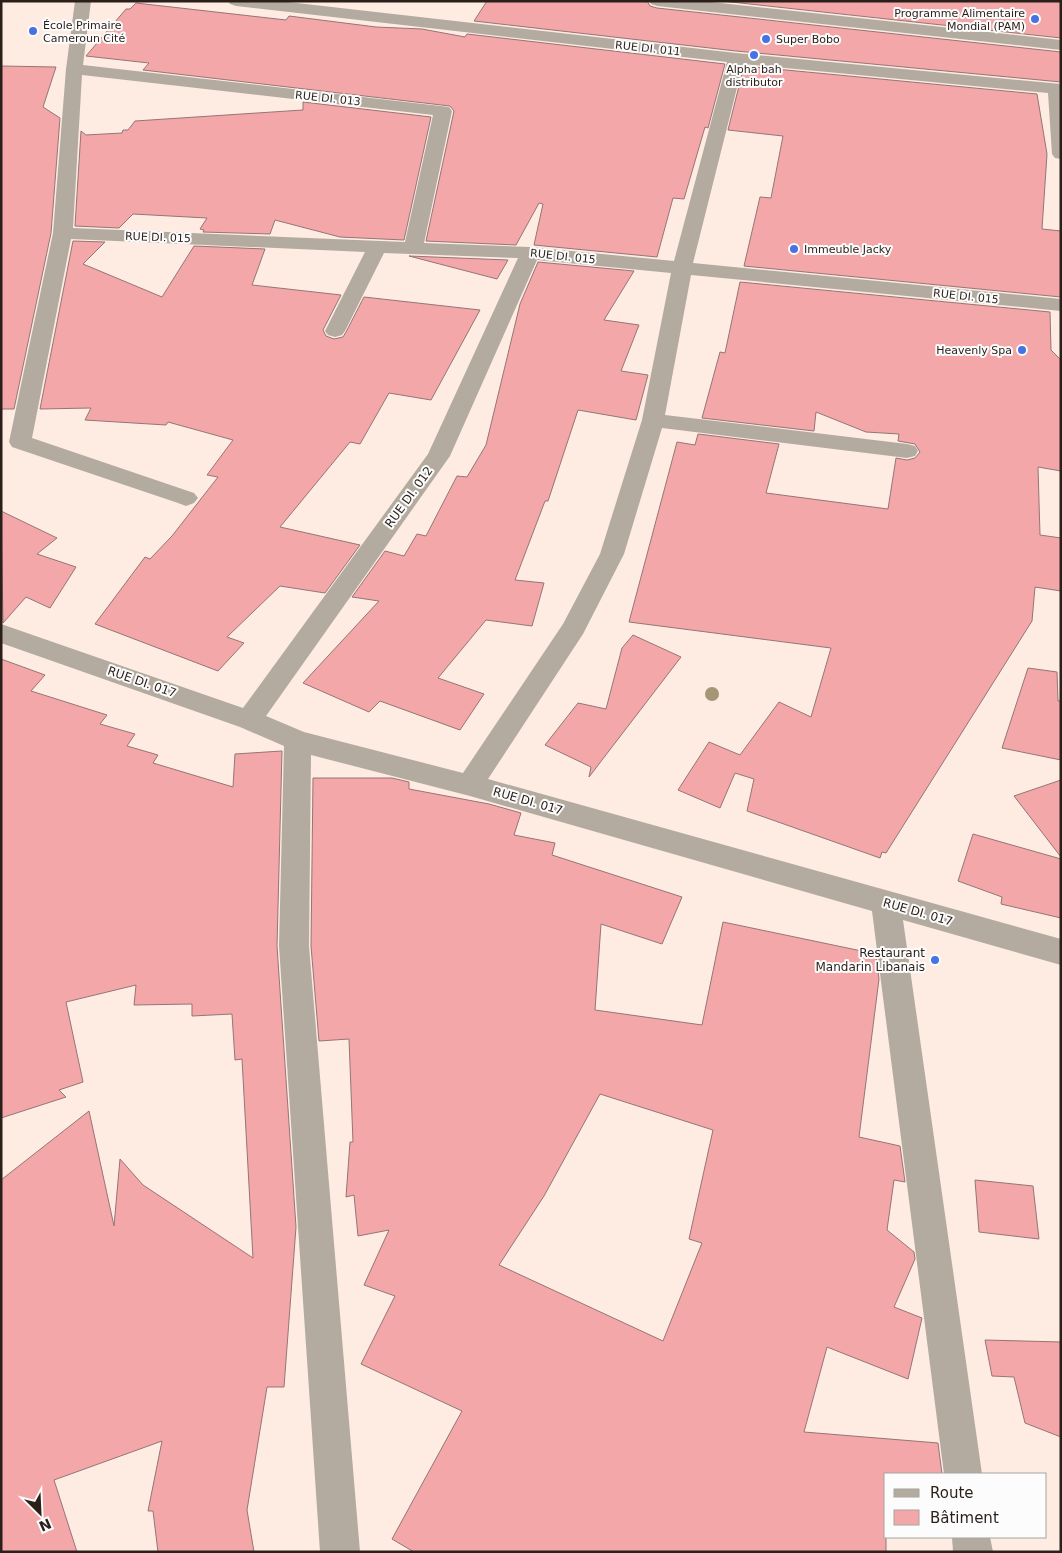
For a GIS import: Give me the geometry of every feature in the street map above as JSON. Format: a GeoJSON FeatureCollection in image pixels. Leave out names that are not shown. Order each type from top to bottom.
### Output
{"type":"FeatureCollection","features":[{"type":"Feature","properties":{"kind":"street"},"geometry":{"type":"LineString","coordinates":[[83,1],[74,70],[63,233],[20,442],[186,498]]}},
{"type":"Feature","properties":{"kind":"street","name":"RUE DI. 011"},"geometry":{"type":"LineString","coordinates":[[236,1],[736,58],[1058,88]]}},
{"type":"Feature","properties":{"kind":"street"},"geometry":{"type":"LineString","coordinates":[[657,1],[1061,45]]}},
{"type":"Feature","properties":{"kind":"street"},"geometry":{"type":"LineString","coordinates":[[470,785],[574,628],[612,554],[654,420],[682,268],[736,58]]}},
{"type":"Feature","properties":{"kind":"street","name":"RUE DI. 013"},"geometry":{"type":"LineString","coordinates":[[74,70],[444,111],[413,246]]}},
{"type":"Feature","properties":{"kind":"street"},"geometry":{"type":"LineString","coordinates":[[1058,88],[1061,154]]}},
{"type":"Feature","properties":{"kind":"street","name":"RUE DI. 015"},"geometry":{"type":"LineString","coordinates":[[63,233],[413,246],[530,253],[1061,305]]}},
{"type":"Feature","properties":{"kind":"street"},"geometry":{"type":"LineString","coordinates":[[335,331],[378,245]]}},
{"type":"Feature","properties":{"kind":"street","name":"RUE DI. 012"},"geometry":{"type":"LineString","coordinates":[[249,720],[439,456],[530,253]]}},
{"type":"Feature","properties":{"kind":"street"},"geometry":{"type":"LineString","coordinates":[[654,420],[907,451]]}},
{"type":"Feature","properties":{"kind":"street","name":"RUE DI. 017"},"geometry":{"type":"LineString","coordinates":[[1,633],[249,720],[298,741],[470,785],[1061,952]]}},
{"type":"Feature","properties":{"kind":"street"},"geometry":{"type":"LineString","coordinates":[[298,741],[294,946],[340,1552]]}},
{"type":"Feature","properties":{"kind":"street"},"geometry":{"type":"LineString","coordinates":[[886,903],[962,1473]]}},
{"type":"Feature","properties":{"kind":"street"},"geometry":{"type":"LineString","coordinates":[[971,1538],[973,1552]]}},
{"type":"Feature","properties":{"kind":"building","name":"Super Bobo"},"geometry":{"type":"Polygon","coordinates":[[[487,1],[647,1],[650,6],[657,8],[1061,52],[1061,82],[736,51],[474,21],[487,1]]]}},
{"type":"Feature","properties":{"kind":"building"},"geometry":{"type":"Polygon","coordinates":[[[722,1],[1061,1],[1061,38],[722,1]]]}},
{"type":"Feature","properties":{"kind":"building"},"geometry":{"type":"Polygon","coordinates":[[[136,3],[286,20],[289,16],[376,27],[422,29],[465,37],[467,34],[725,64],[708,128],[705,127],[684,199],[673,198],[657,257],[534,245],[543,204],[539,203],[516,245],[426,241],[454,111],[450,106],[143,70],[149,63],[86,56],[126,9],[130,9],[136,3]]]}},
{"type":"Feature","properties":{"kind":"building"},"geometry":{"type":"Polygon","coordinates":[[[1,66],[56,67],[43,107],[60,118],[51,233],[14,409],[1,409],[1,66]]]}},
{"type":"Feature","properties":{"kind":"building"},"geometry":{"type":"Polygon","coordinates":[[[744,66],[1037,94],[1047,154],[1042,229],[1061,231],[1061,297],[744,266],[760,197],[771,198],[783,136],[728,130],[744,66]]]}},
{"type":"Feature","properties":{"kind":"building"},"geometry":{"type":"Polygon","coordinates":[[[303,102],[431,117],[404,240],[340,237],[275,220],[270,234],[203,232],[204,230],[200,229],[207,218],[133,214],[119,228],[75,226],[81,131],[86,135],[122,133],[123,130],[128,130],[135,121],[303,110],[303,102]]]}},
{"type":"Feature","properties":{"kind":"building"},"geometry":{"type":"Polygon","coordinates":[[[73,241],[105,242],[83,264],[162,297],[194,246],[265,249],[252,285],[341,295],[323,330],[326,336],[334,339],[343,337],[364,297],[480,310],[431,400],[389,393],[360,444],[350,442],[280,527],[360,545],[325,593],[280,586],[227,637],[244,643],[218,671],[95,624],[145,557],[150,559],[172,536],[218,477],[207,475],[233,440],[168,422],[166,425],[85,420],[91,408],[40,409],[73,241]]]}},
{"type":"Feature","properties":{"kind":"building"},"geometry":{"type":"Polygon","coordinates":[[[409,256],[508,260],[497,279],[409,256]]]}},
{"type":"Feature","properties":{"kind":"building"},"geometry":{"type":"Polygon","coordinates":[[[538,262],[634,271],[604,320],[639,325],[621,371],[648,375],[636,420],[578,410],[548,501],[545,501],[515,580],[544,583],[532,626],[486,620],[438,678],[484,694],[460,730],[380,701],[369,712],[303,683],[379,601],[352,597],[385,551],[404,556],[417,534],[426,536],[457,476],[467,477],[486,445],[520,304],[538,262]]]}},
{"type":"Feature","properties":{"kind":"building"},"geometry":{"type":"Polygon","coordinates":[[[740,282],[1050,312],[1051,350],[1061,360],[1061,471],[1038,467],[1040,535],[1061,538],[1061,591],[1035,587],[1032,621],[886,853],[882,852],[880,858],[747,811],[754,779],[735,773],[720,808],[678,790],[709,742],[740,755],[779,702],[811,717],[831,648],[629,622],[677,442],[695,445],[698,434],[779,444],[766,493],[888,509],[896,458],[907,460],[915,458],[920,452],[915,444],[898,441],[899,434],[866,432],[816,412],[814,431],[702,418],[720,352],[725,353],[740,282]]]}},
{"type":"Feature","properties":{"kind":"building"},"geometry":{"type":"Polygon","coordinates":[[[1,511],[57,538],[37,554],[76,567],[50,608],[26,597],[3,623],[1,511]]]}},
{"type":"Feature","properties":{"kind":"building"},"geometry":{"type":"Polygon","coordinates":[[[633,635],[681,657],[589,777],[591,767],[545,745],[578,703],[606,709],[622,648],[633,635]]]}},
{"type":"Feature","properties":{"kind":"building"},"geometry":{"type":"Polygon","coordinates":[[[1,659],[45,675],[31,691],[107,715],[100,724],[135,734],[127,746],[158,755],[153,763],[233,787],[235,754],[282,751],[277,946],[296,1227],[284,1387],[267,1387],[247,1510],[254,1552],[158,1552],[153,1511],[148,1511],[162,1441],[54,1480],[77,1552],[1,1552],[1,1180],[89,1111],[114,1226],[120,1159],[143,1185],[253,1258],[242,1059],[235,1060],[232,1014],[192,1016],[192,1004],[134,1005],[136,985],[66,1002],[83,1082],[59,1090],[66,1097],[1,1118],[1,659]]]}},
{"type":"Feature","properties":{"kind":"building"},"geometry":{"type":"Polygon","coordinates":[[[1028,668],[1057,672],[1058,701],[1061,701],[1061,760],[1002,748],[1028,668]]]}},
{"type":"Feature","properties":{"kind":"building"},"geometry":{"type":"Polygon","coordinates":[[[313,778],[392,778],[409,782],[409,789],[489,804],[521,813],[514,835],[555,843],[552,855],[682,897],[662,944],[601,924],[595,1010],[702,1025],[723,922],[876,954],[879,979],[859,1137],[900,1146],[905,1182],[894,1180],[887,1230],[914,1252],[915,1259],[894,1307],[922,1318],[908,1379],[827,1347],[804,1432],[938,1443],[942,1473],[884,1473],[884,1538],[886,1538],[886,1552],[414,1552],[392,1539],[462,1411],[361,1364],[395,1296],[364,1285],[389,1230],[358,1236],[354,1195],[346,1197],[350,1142],[353,1142],[349,1039],[319,1041],[311,946],[313,778]],[[600,1094],[544,1196],[499,1265],[663,1341],[702,1243],[689,1239],[713,1130],[600,1094]]]}},
{"type":"Feature","properties":{"kind":"building"},"geometry":{"type":"Polygon","coordinates":[[[1061,780],[1061,857],[1014,796],[1061,780]]]}},
{"type":"Feature","properties":{"kind":"building"},"geometry":{"type":"Polygon","coordinates":[[[973,834],[1061,859],[1061,918],[1001,904],[1002,897],[958,881],[973,834]]]}},
{"type":"Feature","properties":{"kind":"building"},"geometry":{"type":"Polygon","coordinates":[[[975,1180],[1033,1186],[1039,1239],[979,1232],[975,1180]]]}},
{"type":"Feature","properties":{"kind":"building"},"geometry":{"type":"Polygon","coordinates":[[[985,1340],[1061,1342],[1061,1437],[1025,1423],[1014,1377],[992,1376],[985,1340]]]}},
{"type":"Feature","properties":{"kind":"place","name":"Programme Alimentaire Mondial (PAM)"},"geometry":{"type":"Point","coordinates":[1035,19]}},
{"type":"Feature","properties":{"kind":"place","name":"École Primaire Cameroun Cité"},"geometry":{"type":"Point","coordinates":[33,31]}},
{"type":"Feature","properties":{"kind":"place","name":"Super Bobo"},"geometry":{"type":"Point","coordinates":[766,39]}},
{"type":"Feature","properties":{"kind":"place","name":"Alpha bah distributor"},"geometry":{"type":"Point","coordinates":[754,55]}},
{"type":"Feature","properties":{"kind":"place","name":"Immeuble Jacky"},"geometry":{"type":"Point","coordinates":[794,249]}},
{"type":"Feature","properties":{"kind":"place","name":"Heavenly Spa"},"geometry":{"type":"Point","coordinates":[1022,350]}},
{"type":"Feature","properties":{"kind":"place","name":"Restaurant Mandarin Libanais"},"geometry":{"type":"Point","coordinates":[935,960]}}]}
